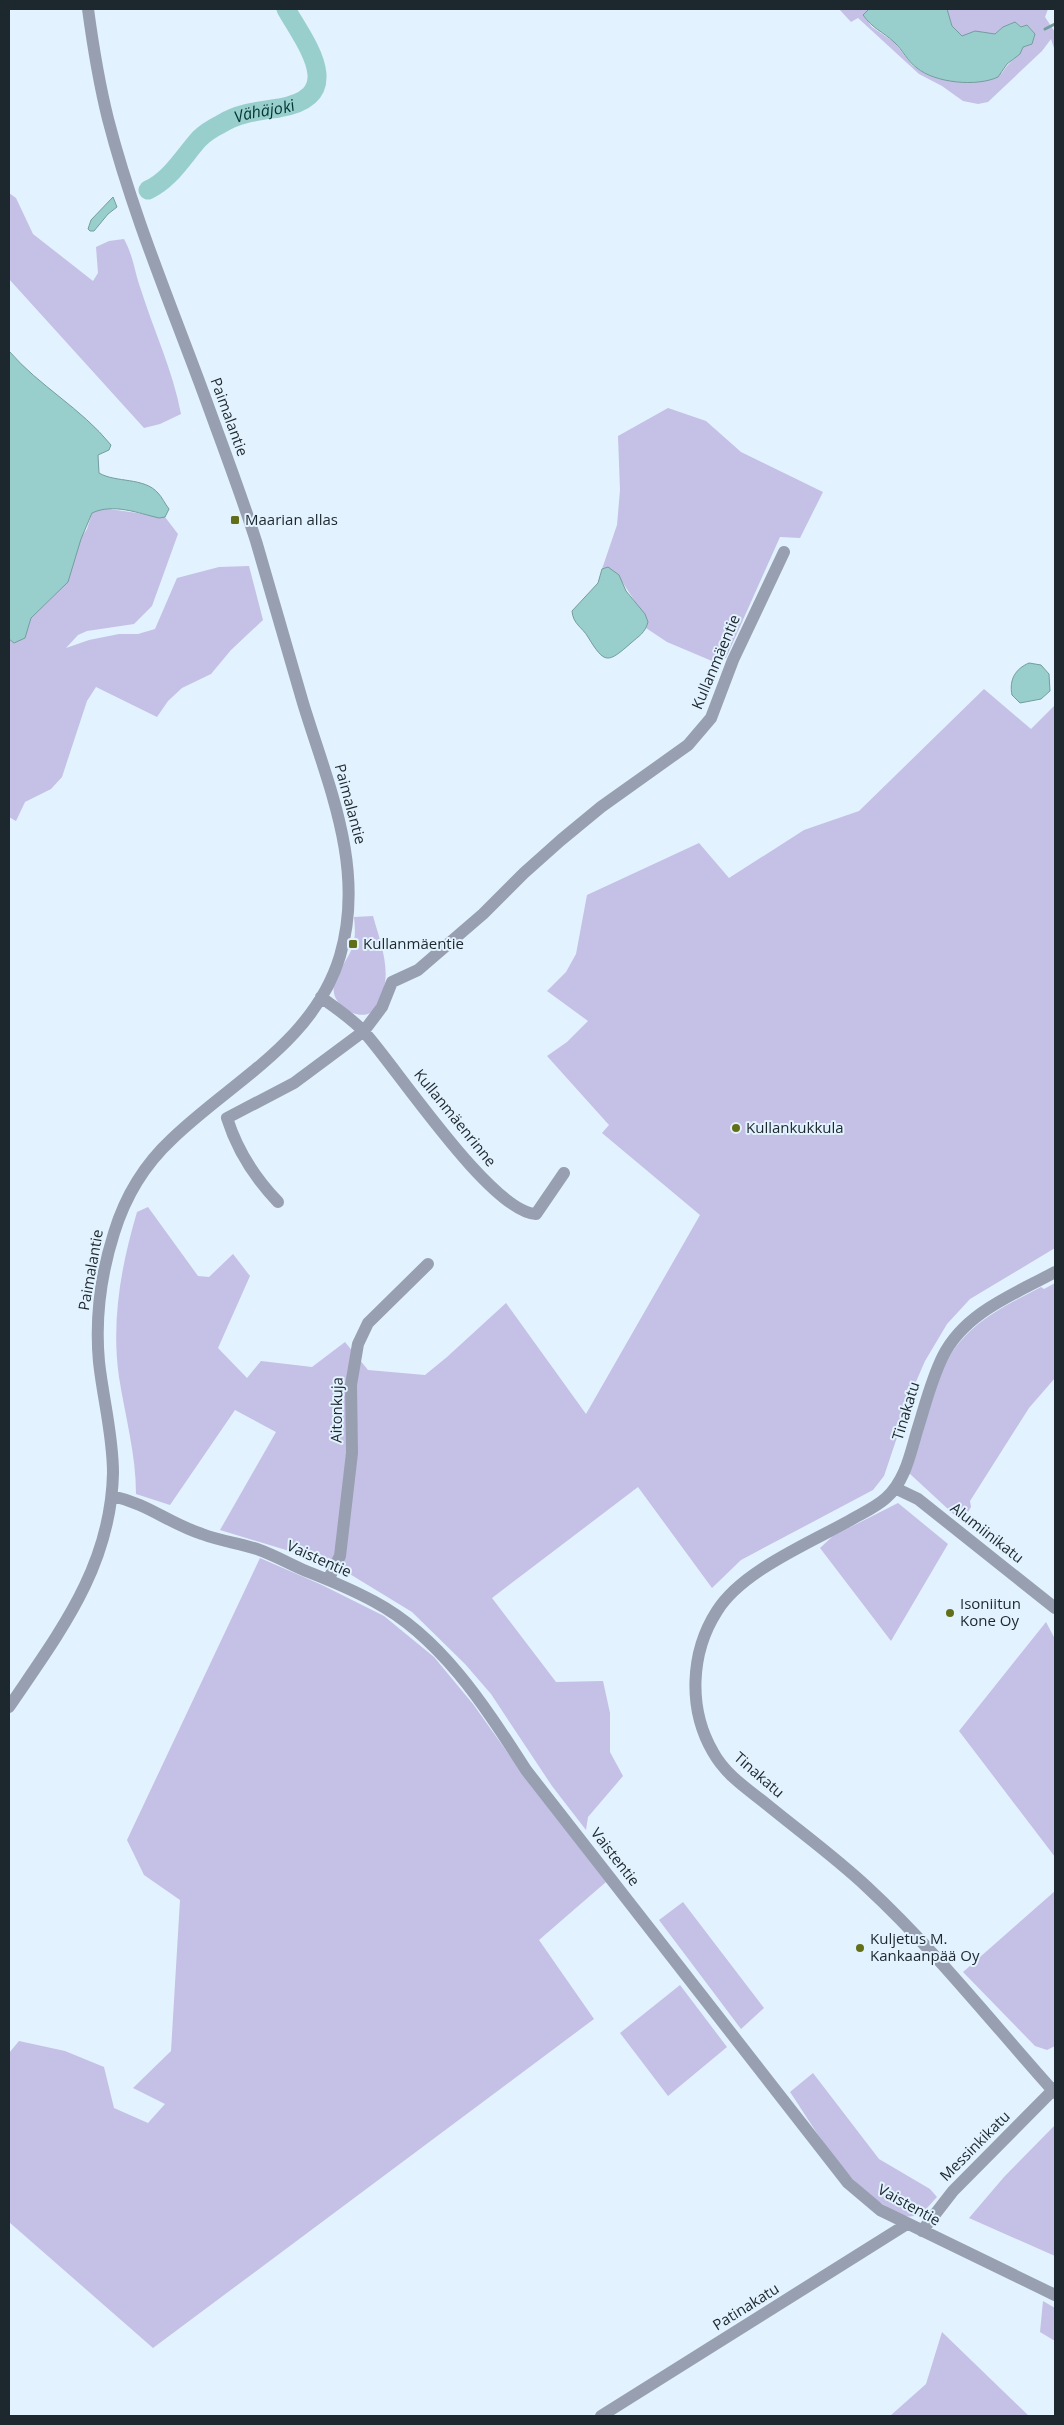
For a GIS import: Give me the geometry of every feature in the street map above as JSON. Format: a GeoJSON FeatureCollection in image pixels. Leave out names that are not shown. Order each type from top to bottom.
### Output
{"type":"FeatureCollection","features":[{"type":"Feature","properties":{"kind":"street","name":"Paimalantie"},"geometry":{"type":"LineString","coordinates":[[9,1707],[68,1619],[94,1570],[108,1522],[112,1496],[112,1442],[99,1362],[98,1323],[105,1266],[121,1210],[140,1176],[162,1149],[189,1123],[237,1086],[287,1042],[303,1024],[321,997],[337,966],[347,922],[347,858],[340,818],[304,707],[255,538],[205,396],[152,259],[122,170],[98,77],[88,9]]}},
{"type":"Feature","properties":{"kind":"street","name":"Kullanmäentie"},"geometry":{"type":"LineString","coordinates":[[278,1202],[259,1180],[234,1140],[227,1118],[294,1083],[364,1031],[382,1007],[392,982],[418,970],[483,914],[560,840],[600,807],[688,745],[711,718],[733,660],[784,552]]}},
{"type":"Feature","properties":{"kind":"street","name":"Kullanmäenrinne"},"geometry":{"type":"LineString","coordinates":[[321,997],[364,1031],[475,1171],[513,1206],[528,1214],[536,1214],[564,1173]]}},
{"type":"Feature","properties":{"kind":"street","name":"Aitonkuja"},"geometry":{"type":"LineString","coordinates":[[328,1580],[340,1556],[352,1453],[351,1385],[361,1335],[368,1323],[428,1264]]}},
{"type":"Feature","properties":{"kind":"street","name":"Tinakatu"},"geometry":{"type":"LineString","coordinates":[[1054,2091],[954,1977],[866,1886],[730,1775],[712,1752],[697,1710],[695,1680],[699,1650],[710,1622],[726,1599],[758,1571],[877,1505],[895,1488],[907,1464],[935,1373],[944,1353],[972,1320],[990,1307],[1055,1272]]}},
{"type":"Feature","properties":{"kind":"street","name":"Alumiinikatu"},"geometry":{"type":"LineString","coordinates":[[895,1488],[918,1499],[1055,1608]]}},
{"type":"Feature","properties":{"kind":"street","name":"Vaistentie"},"geometry":{"type":"LineString","coordinates":[[112,1496],[141,1504],[188,1530],[258,1550],[328,1580],[376,1602],[416,1631],[442,1656],[495,1723],[526,1770],[614,1880],[848,2183],[870,2203],[907,2224],[1055,2295]]}},
{"type":"Feature","properties":{"kind":"street","name":"Messinkikatu"},"geometry":{"type":"LineString","coordinates":[[922,2231],[944,2201],[1054,2091]]}},
{"type":"Feature","properties":{"kind":"street","name":"Patinakatu"},"geometry":{"type":"LineString","coordinates":[[601,2416],[907,2224]]}},
{"type":"Feature","properties":{"kind":"shaded area"},"geometry":{"type":"Polygon","coordinates":[[[839,9],[869,9],[863,15],[872,27],[894,42],[912,65],[926,74],[968,83],[1002,73],[1023,47],[1032,44],[1035,34],[1027,25],[1021,27],[1015,22],[1003,27],[995,34],[980,32],[962,36],[952,26],[947,9],[1048,9],[1045,17],[1055,32],[1055,51],[1051,39],[1042,51],[988,102],[978,104],[963,101],[942,86],[919,74],[858,18],[851,22],[839,9]]]}},
{"type":"Feature","properties":{"kind":"shaded area"},"geometry":{"type":"Polygon","coordinates":[[[869,9],[947,9],[952,26],[962,36],[975,31],[995,34],[1003,27],[1015,22],[1021,27],[1027,25],[1035,34],[1032,44],[1023,47],[1020,54],[1007,64],[998,77],[979,82],[956,82],[934,77],[914,65],[894,42],[867,20],[863,15],[869,9]]]}},
{"type":"Feature","properties":{"kind":"shaded area"},"geometry":{"type":"Polygon","coordinates":[[[9,193],[16,198],[33,234],[93,281],[98,273],[96,247],[109,241],[124,239],[168,367],[181,414],[160,424],[144,428],[9,279],[9,193]]]}},
{"type":"Feature","properties":{"kind":"shaded area"},"geometry":{"type":"Polygon","coordinates":[[[113,197],[117,207],[108,214],[94,231],[90,231],[88,229],[91,220],[113,197]]]}},
{"type":"Feature","properties":{"kind":"shaded area"},"geometry":{"type":"Polygon","coordinates":[[[9,351],[33,375],[87,420],[111,445],[109,450],[98,455],[99,473],[113,478],[138,482],[152,488],[169,509],[165,517],[159,518],[117,509],[100,510],[92,513],[81,539],[68,582],[31,618],[25,638],[14,643],[9,639],[9,351]]]}},
{"type":"Feature","properties":{"kind":"shaded area"},"geometry":{"type":"Polygon","coordinates":[[[668,408],[706,421],[741,452],[823,492],[800,538],[780,537],[726,658],[712,661],[667,642],[646,628],[648,622],[623,583],[608,567],[602,569],[617,525],[620,490],[618,436],[668,408]]]}},
{"type":"Feature","properties":{"kind":"shaded area"},"geometry":{"type":"Polygon","coordinates":[[[102,508],[165,517],[178,534],[152,606],[134,624],[87,631],[78,635],[66,648],[89,640],[119,634],[138,634],[155,629],[177,578],[219,567],[249,566],[263,620],[231,650],[211,674],[182,688],[168,701],[157,717],[96,687],[87,701],[62,777],[51,789],[25,802],[16,821],[9,817],[9,639],[14,643],[25,638],[31,618],[68,582],[81,538],[87,529],[92,513],[102,508]]]}},
{"type":"Feature","properties":{"kind":"shaded area"},"geometry":{"type":"Polygon","coordinates":[[[608,567],[619,575],[626,591],[645,614],[648,622],[639,636],[617,654],[607,658],[599,653],[576,622],[572,611],[598,583],[602,569],[608,567]]]}},
{"type":"Feature","properties":{"kind":"shaded area"},"geometry":{"type":"Polygon","coordinates":[[[1029,663],[1041,665],[1049,674],[1050,691],[1041,699],[1020,703],[1012,695],[1012,680],[1020,668],[1029,663]]]}},
{"type":"Feature","properties":{"kind":"shaded area"},"geometry":{"type":"Polygon","coordinates":[[[984,689],[1031,729],[1055,705],[1055,1248],[970,1299],[947,1324],[925,1361],[915,1384],[884,1476],[873,1490],[741,1560],[712,1588],[638,1487],[492,1598],[556,1682],[603,1681],[610,1713],[610,1752],[623,1776],[588,1817],[586,1830],[552,1786],[491,1694],[465,1664],[412,1612],[335,1565],[220,1530],[276,1432],[235,1410],[170,1505],[136,1494],[132,1450],[119,1377],[116,1335],[122,1273],[137,1212],[148,1207],[198,1276],[209,1277],[233,1254],[250,1276],[218,1348],[247,1378],[261,1361],[312,1367],[345,1342],[368,1370],[425,1375],[506,1303],[586,1414],[700,1215],[602,1133],[609,1125],[547,1056],[567,1042],[588,1021],[547,991],[566,972],[576,954],[587,895],[699,843],[729,878],[804,830],[859,811],[984,689]]]}},
{"type":"Feature","properties":{"kind":"shaded area"},"geometry":{"type":"Polygon","coordinates":[[[373,916],[385,963],[385,982],[375,1009],[365,1015],[359,1015],[339,1003],[334,993],[334,987],[337,975],[350,954],[353,944],[355,932],[354,917],[373,916]]]}},
{"type":"Feature","properties":{"kind":"shaded area"},"geometry":{"type":"Polygon","coordinates":[[[1055,1283],[1055,1378],[1029,1408],[970,1501],[971,1507],[962,1522],[909,1473],[941,1372],[960,1342],[983,1320],[1041,1287],[1044,1289],[1055,1283]]]}},
{"type":"Feature","properties":{"kind":"shaded area"},"geometry":{"type":"Polygon","coordinates":[[[898,1503],[948,1544],[891,1641],[820,1548],[833,1536],[898,1503]]]}},
{"type":"Feature","properties":{"kind":"shaded area"},"geometry":{"type":"Polygon","coordinates":[[[260,1558],[322,1585],[384,1616],[434,1657],[473,1704],[522,1773],[606,1882],[539,1940],[594,2019],[153,2348],[9,2222],[9,2053],[19,2041],[65,2051],[104,2067],[114,2108],[148,2123],[165,2104],[133,2088],[171,2051],[180,1900],[144,1875],[127,1840],[260,1558]]]}},
{"type":"Feature","properties":{"kind":"shaded area"},"geometry":{"type":"Polygon","coordinates":[[[1046,1622],[1055,1639],[1055,1857],[959,1731],[1046,1622]]]}},
{"type":"Feature","properties":{"kind":"shaded area"},"geometry":{"type":"Polygon","coordinates":[[[1055,1891],[1055,2046],[1047,2050],[1035,2046],[963,1972],[1055,1891]]]}},
{"type":"Feature","properties":{"kind":"shaded area"},"geometry":{"type":"Polygon","coordinates":[[[683,1902],[764,2008],[741,2029],[659,1920],[683,1902]]]}},
{"type":"Feature","properties":{"kind":"shaded area"},"geometry":{"type":"Polygon","coordinates":[[[680,1985],[727,2047],[668,2096],[620,2033],[680,1985]]]}},
{"type":"Feature","properties":{"kind":"shaded area"},"geometry":{"type":"Polygon","coordinates":[[[813,2073],[879,2159],[930,2189],[937,2197],[924,2211],[918,2215],[901,2215],[873,2197],[846,2171],[822,2141],[790,2092],[813,2073]]]}},
{"type":"Feature","properties":{"kind":"shaded area"},"geometry":{"type":"Polygon","coordinates":[[[1055,2125],[1055,2256],[969,2218],[1004,2177],[1055,2125]]]}},
{"type":"Feature","properties":{"kind":"shaded area"},"geometry":{"type":"Polygon","coordinates":[[[1043,2301],[1055,2308],[1055,2341],[1040,2332],[1043,2301]]]}},
{"type":"Feature","properties":{"kind":"shaded area"},"geometry":{"type":"Polygon","coordinates":[[[942,2332],[1029,2416],[890,2416],[926,2384],[942,2332]]]}},
{"type":"Feature","properties":{"kind":"waterway","name":"Vähäjoki"},"geometry":{"type":"LineString","coordinates":[[148,190],[170,174],[199,139],[212,129],[242,115],[300,102],[312,92],[317,81],[316,67],[311,53],[286,9]]}},
{"type":"Feature","properties":{"kind":"waterway"},"geometry":{"type":"LineString","coordinates":[[1045,29],[1055,24]]}},
{"type":"Feature","properties":{"kind":"place","name":"Maarian allas"},"geometry":{"type":"Point","coordinates":[235,520]}},
{"type":"Feature","properties":{"kind":"place","name":"Kullanmäentie"},"geometry":{"type":"Point","coordinates":[353,944]}},
{"type":"Feature","properties":{"kind":"place","name":"Kullankukkula"},"geometry":{"type":"Point","coordinates":[736,1128]}},
{"type":"Feature","properties":{"kind":"place","name":"Isoniitun Kone Oy"},"geometry":{"type":"Point","coordinates":[950,1613]}},
{"type":"Feature","properties":{"kind":"place","name":"Kuljetus M. Kankaanpää Oy"},"geometry":{"type":"Point","coordinates":[860,1948]}}]}
